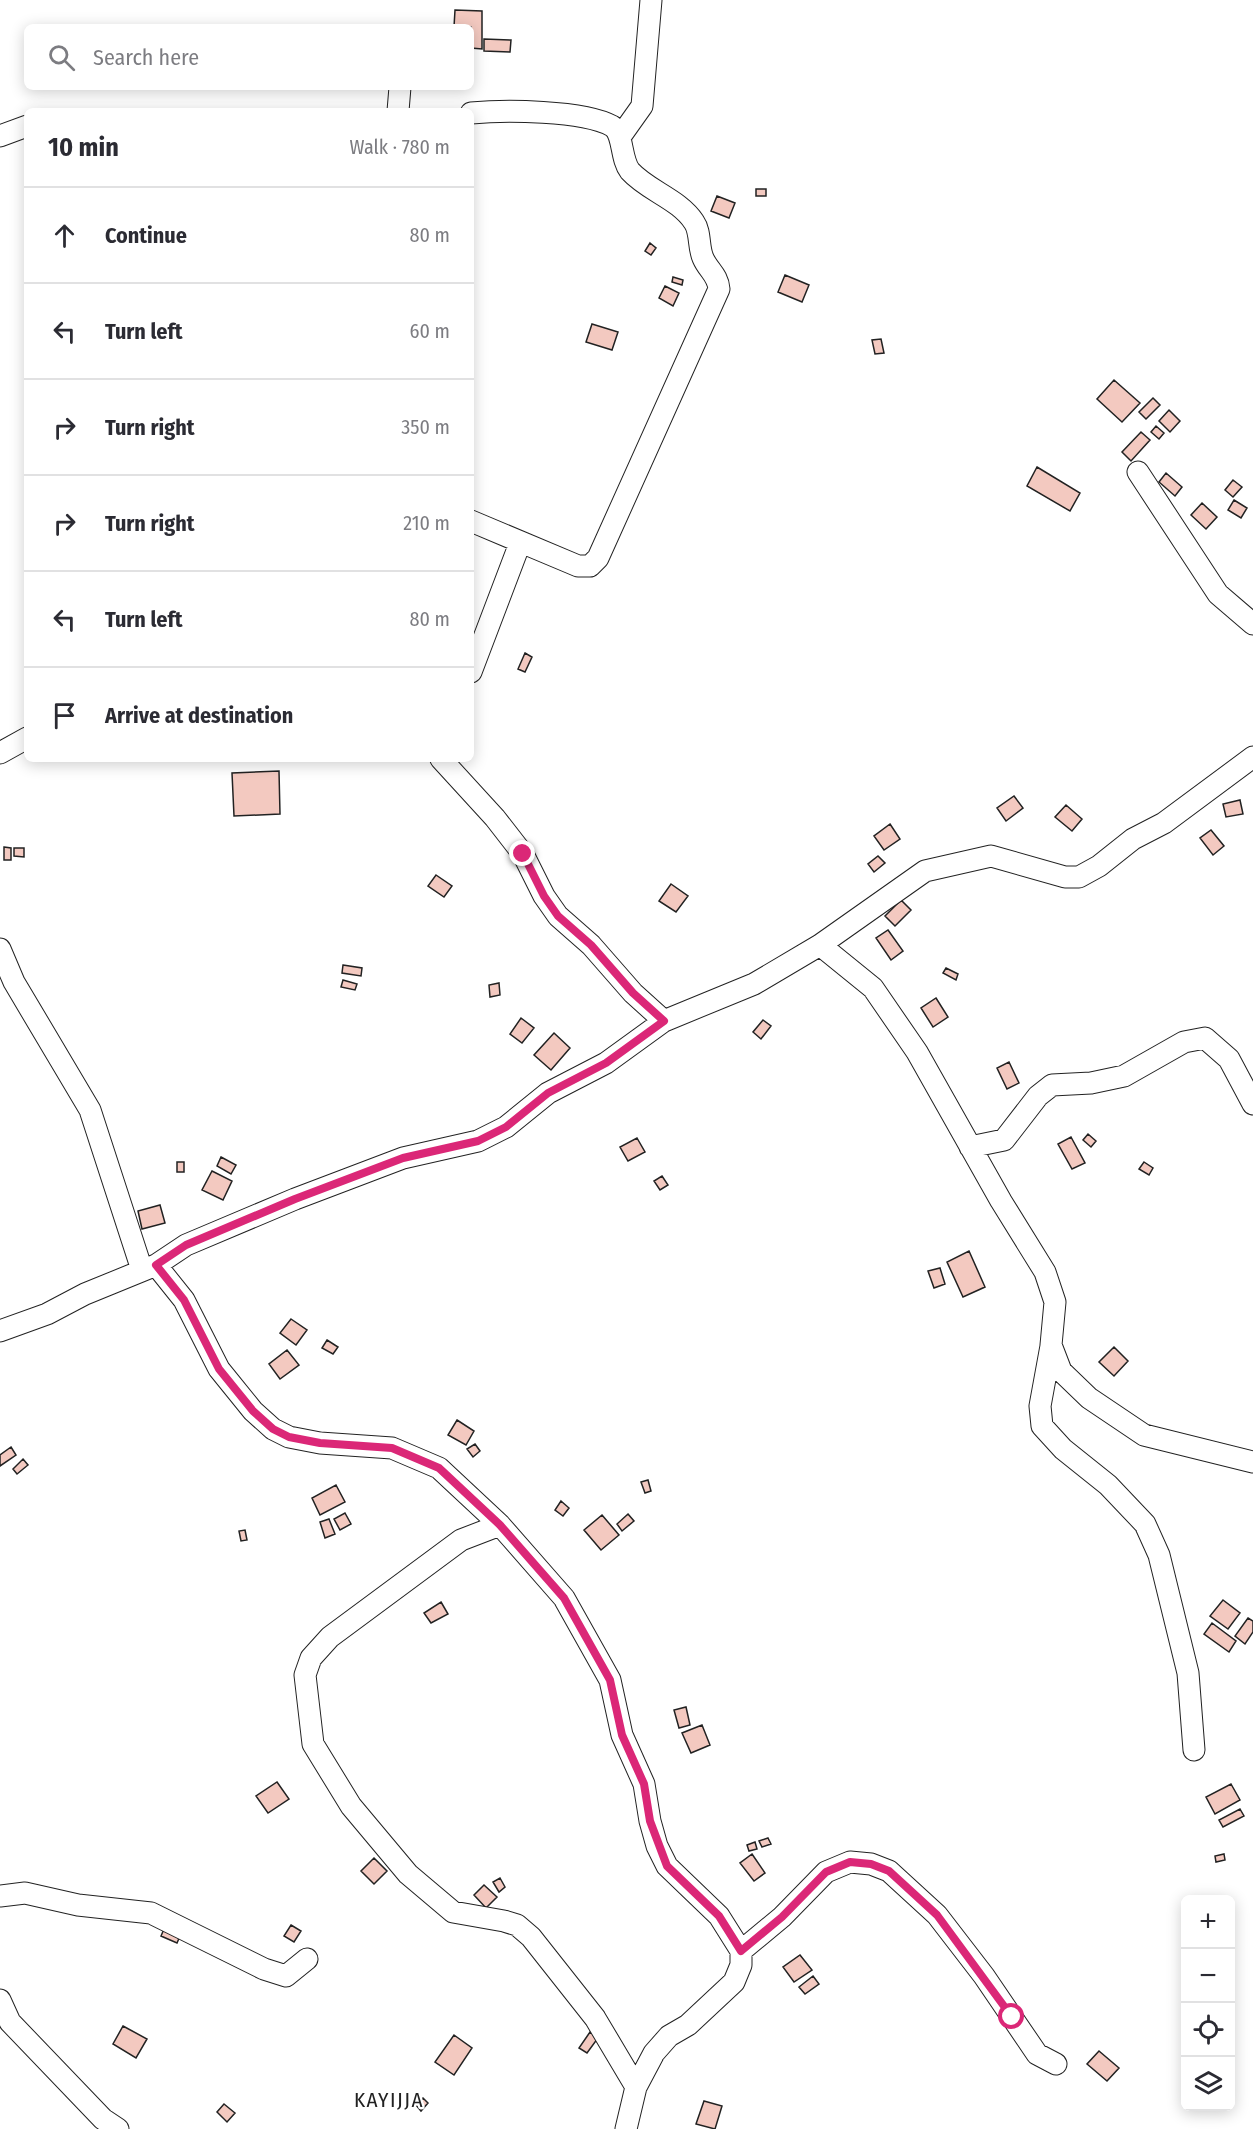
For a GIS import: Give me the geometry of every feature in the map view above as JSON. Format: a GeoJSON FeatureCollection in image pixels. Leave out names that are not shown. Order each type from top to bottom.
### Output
{"type":"FeatureCollection","features":[{"type":"Feature","properties":{"kind":"street"},"geometry":{"type":"LineString","coordinates":[[620,137],[642,106],[651,0]]}},
{"type":"Feature","properties":{"kind":"street"},"geometry":{"type":"LineString","coordinates":[[398,108],[400,90]]}},
{"type":"Feature","properties":{"kind":"street"},"geometry":{"type":"LineString","coordinates":[[474,113],[561,114],[611,125],[620,137],[624,161],[631,171],[677,204],[695,223],[702,258],[719,281],[719,289],[598,558],[590,566],[578,566],[474,522]]}},
{"type":"Feature","properties":{"kind":"street"},"geometry":{"type":"LineString","coordinates":[[0,136],[24,127]]}},
{"type":"Feature","properties":{"kind":"street"},"geometry":{"type":"LineString","coordinates":[[1138,471],[1218,594],[1253,624]]}},
{"type":"Feature","properties":{"kind":"street"},"geometry":{"type":"LineString","coordinates":[[474,664],[520,543]]}},
{"type":"Feature","properties":{"kind":"street"},"geometry":{"type":"LineString","coordinates":[[0,753],[24,740]]}},
{"type":"Feature","properties":{"kind":"street"},"geometry":{"type":"LineString","coordinates":[[0,1331],[47,1314],[85,1294],[149,1268],[186,1245],[295,1199],[403,1158],[478,1141],[506,1127],[548,1093],[606,1063],[664,1021],[754,984],[820,945],[926,871],[991,856],[1065,877],[1079,877],[1099,866],[1133,839],[1164,823],[1253,758]]}},
{"type":"Feature","properties":{"kind":"street"},"geometry":{"type":"LineString","coordinates":[[444,762],[495,818],[523,854],[544,896],[558,916],[591,945],[633,993],[664,1021]]}},
{"type":"Feature","properties":{"kind":"street"},"geometry":{"type":"LineString","coordinates":[[820,945],[873,988],[917,1052],[970,1147],[1045,1272],[1055,1302],[1051,1345],[1040,1406],[1042,1426],[1063,1449],[1107,1485],[1145,1524],[1159,1555],[1188,1674],[1194,1750]]}},
{"type":"Feature","properties":{"kind":"street"},"geometry":{"type":"LineString","coordinates":[[0,949],[14,982],[90,1110],[149,1268],[184,1300],[219,1369],[253,1411],[273,1429],[289,1437],[320,1443],[392,1448],[439,1468],[500,1525],[564,1598],[610,1680],[622,1735],[644,1784],[650,1821],[667,1866],[719,1916],[741,1951],[741,1965],[734,1982],[687,2025],[669,2036],[654,2053],[636,2086],[626,2129]]}},
{"type":"Feature","properties":{"kind":"street"},"geometry":{"type":"LineString","coordinates":[[970,1147],[1004,1140],[1038,1096],[1052,1085],[1091,1083],[1124,1076],[1184,1042],[1205,1038],[1229,1059],[1253,1104]]}},
{"type":"Feature","properties":{"kind":"street"},"geometry":{"type":"LineString","coordinates":[[1051,1345],[1061,1371],[1082,1391],[1144,1435],[1253,1462]]}},
{"type":"Feature","properties":{"kind":"street"},"geometry":{"type":"LineString","coordinates":[[500,1525],[461,1540],[330,1637],[311,1658],[304,1676],[313,1744],[351,1806],[408,1874],[453,1912],[517,1925],[531,1937],[595,2018],[636,2086]]}},
{"type":"Feature","properties":{"kind":"street"},"geometry":{"type":"LineString","coordinates":[[741,1951],[782,1917],[826,1872],[850,1862],[871,1864],[889,1871],[937,1915],[984,1976],[1037,2054],[1056,2064]]}},
{"type":"Feature","properties":{"kind":"street"},"geometry":{"type":"LineString","coordinates":[[0,1896],[25,1893],[78,1905],[151,1913],[264,1969],[286,1976],[307,1959]]}},
{"type":"Feature","properties":{"kind":"street"},"geometry":{"type":"LineString","coordinates":[[0,2000],[10,2022],[103,2119],[118,2129]]}},
{"type":"Feature","properties":{"kind":"building"},"geometry":{"type":"Polygon","coordinates":[[[455,10],[482,11],[482,49],[474,48],[474,24],[454,24],[455,10]]]}},
{"type":"Feature","properties":{"kind":"building"},"geometry":{"type":"Polygon","coordinates":[[[484,39],[511,40],[510,52],[484,51],[484,39]]]}},
{"type":"Feature","properties":{"kind":"building"},"geometry":{"type":"Polygon","coordinates":[[[756,189],[766,189],[766,196],[756,196],[756,189]]]}},
{"type":"Feature","properties":{"kind":"building"},"geometry":{"type":"Polygon","coordinates":[[[717,196],[735,203],[729,218],[711,211],[717,196]]]}},
{"type":"Feature","properties":{"kind":"building"},"geometry":{"type":"Polygon","coordinates":[[[650,243],[656,248],[651,255],[645,251],[650,243]]]}},
{"type":"Feature","properties":{"kind":"building"},"geometry":{"type":"Polygon","coordinates":[[[785,275],[809,285],[802,302],[778,292],[785,275]]]}},
{"type":"Feature","properties":{"kind":"building"},"geometry":{"type":"Polygon","coordinates":[[[673,277],[683,280],[682,285],[672,282],[673,277]]]}},
{"type":"Feature","properties":{"kind":"building"},"geometry":{"type":"Polygon","coordinates":[[[665,286],[679,293],[673,306],[659,298],[665,286]]]}},
{"type":"Feature","properties":{"kind":"building"},"geometry":{"type":"Polygon","coordinates":[[[592,324],[618,332],[612,350],[586,342],[592,324]]]}},
{"type":"Feature","properties":{"kind":"building"},"geometry":{"type":"Polygon","coordinates":[[[881,339],[884,353],[875,354],[872,340],[881,339]]]}},
{"type":"Feature","properties":{"kind":"building"},"geometry":{"type":"Polygon","coordinates":[[[1114,380],[1140,403],[1122,422],[1097,399],[1114,380]]]}},
{"type":"Feature","properties":{"kind":"building"},"geometry":{"type":"Polygon","coordinates":[[[1153,398],[1160,405],[1146,419],[1139,412],[1153,398]]]}},
{"type":"Feature","properties":{"kind":"building"},"geometry":{"type":"Polygon","coordinates":[[[1169,410],[1180,421],[1170,432],[1159,421],[1169,410]]]}},
{"type":"Feature","properties":{"kind":"building"},"geometry":{"type":"Polygon","coordinates":[[[1156,426],[1164,433],[1159,439],[1151,432],[1156,426]]]}},
{"type":"Feature","properties":{"kind":"building"},"geometry":{"type":"Polygon","coordinates":[[[1141,432],[1150,440],[1131,461],[1122,452],[1141,432]]]}},
{"type":"Feature","properties":{"kind":"building"},"geometry":{"type":"Polygon","coordinates":[[[1037,467],[1080,493],[1070,511],[1027,486],[1037,467]]]}},
{"type":"Feature","properties":{"kind":"building"},"geometry":{"type":"Polygon","coordinates":[[[1166,473],[1182,487],[1175,496],[1159,482],[1166,473]]]}},
{"type":"Feature","properties":{"kind":"building"},"geometry":{"type":"Polygon","coordinates":[[[1233,480],[1242,487],[1233,497],[1225,490],[1233,480]]]}},
{"type":"Feature","properties":{"kind":"building"},"geometry":{"type":"Polygon","coordinates":[[[1234,500],[1247,508],[1241,518],[1228,510],[1234,500]]]}},
{"type":"Feature","properties":{"kind":"building"},"geometry":{"type":"Polygon","coordinates":[[[1202,503],[1217,517],[1206,529],[1191,515],[1202,503]]]}},
{"type":"Feature","properties":{"kind":"building"},"geometry":{"type":"Polygon","coordinates":[[[525,653],[532,657],[525,672],[518,669],[525,653]]]}},
{"type":"Feature","properties":{"kind":"building"},"geometry":{"type":"Polygon","coordinates":[[[279,771],[280,814],[234,816],[232,773],[279,771]]]}},
{"type":"Feature","properties":{"kind":"building"},"geometry":{"type":"Polygon","coordinates":[[[1014,796],[1023,808],[1006,821],[997,808],[1014,796]]]}},
{"type":"Feature","properties":{"kind":"building"},"geometry":{"type":"Polygon","coordinates":[[[1240,800],[1243,814],[1226,817],[1223,804],[1240,800]]]}},
{"type":"Feature","properties":{"kind":"building"},"geometry":{"type":"Polygon","coordinates":[[[1066,805],[1082,819],[1072,831],[1055,817],[1066,805]]]}},
{"type":"Feature","properties":{"kind":"building"},"geometry":{"type":"Polygon","coordinates":[[[890,824],[900,839],[884,850],[874,836],[890,824]]]}},
{"type":"Feature","properties":{"kind":"building"},"geometry":{"type":"Polygon","coordinates":[[[1211,830],[1224,846],[1213,855],[1200,838],[1211,830]]]}},
{"type":"Feature","properties":{"kind":"building"},"geometry":{"type":"Polygon","coordinates":[[[4,847],[11,848],[11,860],[4,860],[4,847]]]}},
{"type":"Feature","properties":{"kind":"building"},"geometry":{"type":"Polygon","coordinates":[[[14,848],[24,848],[24,857],[14,856],[14,848]]]}},
{"type":"Feature","properties":{"kind":"building"},"geometry":{"type":"Polygon","coordinates":[[[878,856],[885,863],[874,872],[868,864],[878,856]]]}},
{"type":"Feature","properties":{"kind":"building"},"geometry":{"type":"Polygon","coordinates":[[[436,875],[452,886],[444,897],[428,886],[436,875]]]}},
{"type":"Feature","properties":{"kind":"building"},"geometry":{"type":"Polygon","coordinates":[[[671,884],[688,896],[676,912],[659,901],[671,884]]]}},
{"type":"Feature","properties":{"kind":"building"},"geometry":{"type":"Polygon","coordinates":[[[901,900],[911,910],[895,926],[885,916],[901,900]]]}},
{"type":"Feature","properties":{"kind":"building"},"geometry":{"type":"Polygon","coordinates":[[[888,930],[903,951],[891,960],[876,938],[888,930]]]}},
{"type":"Feature","properties":{"kind":"building"},"geometry":{"type":"Polygon","coordinates":[[[343,965],[362,968],[361,976],[342,973],[343,965]]]}},
{"type":"Feature","properties":{"kind":"building"},"geometry":{"type":"Polygon","coordinates":[[[946,968],[958,974],[956,980],[943,973],[946,968]]]}},
{"type":"Feature","properties":{"kind":"building"},"geometry":{"type":"Polygon","coordinates":[[[343,980],[357,984],[355,990],[341,987],[343,980]]]}},
{"type":"Feature","properties":{"kind":"building"},"geometry":{"type":"Polygon","coordinates":[[[499,983],[500,995],[490,997],[489,985],[499,983]]]}},
{"type":"Feature","properties":{"kind":"building"},"geometry":{"type":"Polygon","coordinates":[[[936,998],[948,1017],[933,1027],[921,1008],[936,998]]]}},
{"type":"Feature","properties":{"kind":"building"},"geometry":{"type":"Polygon","coordinates":[[[521,1018],[534,1028],[522,1043],[510,1034],[521,1018]]]}},
{"type":"Feature","properties":{"kind":"building"},"geometry":{"type":"Polygon","coordinates":[[[763,1020],[771,1026],[761,1039],[753,1032],[763,1020]]]}},
{"type":"Feature","properties":{"kind":"building"},"geometry":{"type":"Polygon","coordinates":[[[554,1033],[570,1048],[551,1070],[534,1055],[554,1033]]]}},
{"type":"Feature","properties":{"kind":"building"},"geometry":{"type":"Polygon","coordinates":[[[1009,1062],[1019,1083],[1007,1089],[997,1068],[1009,1062]]]}},
{"type":"Feature","properties":{"kind":"building"},"geometry":{"type":"Polygon","coordinates":[[[1088,1134],[1096,1141],[1091,1147],[1083,1140],[1088,1134]]]}},
{"type":"Feature","properties":{"kind":"building"},"geometry":{"type":"Polygon","coordinates":[[[1071,1137],[1085,1163],[1072,1169],[1058,1144],[1071,1137]]]}},
{"type":"Feature","properties":{"kind":"building"},"geometry":{"type":"Polygon","coordinates":[[[637,1138],[645,1152],[628,1161],[620,1147],[637,1138]]]}},
{"type":"Feature","properties":{"kind":"building"},"geometry":{"type":"Polygon","coordinates":[[[221,1157],[236,1165],[231,1174],[217,1166],[221,1157]]]}},
{"type":"Feature","properties":{"kind":"building"},"geometry":{"type":"Polygon","coordinates":[[[177,1162],[184,1162],[184,1172],[177,1172],[177,1162]]]}},
{"type":"Feature","properties":{"kind":"building"},"geometry":{"type":"Polygon","coordinates":[[[1144,1162],[1153,1168],[1149,1175],[1139,1169],[1144,1162]]]}},
{"type":"Feature","properties":{"kind":"building"},"geometry":{"type":"Polygon","coordinates":[[[212,1171],[232,1181],[223,1200],[202,1190],[212,1171]]]}},
{"type":"Feature","properties":{"kind":"building"},"geometry":{"type":"Polygon","coordinates":[[[662,1176],[668,1185],[660,1190],[654,1181],[662,1176]]]}},
{"type":"Feature","properties":{"kind":"building"},"geometry":{"type":"Polygon","coordinates":[[[160,1205],[165,1223],[142,1229],[138,1211],[160,1205]]]}},
{"type":"Feature","properties":{"kind":"building"},"geometry":{"type":"Polygon","coordinates":[[[969,1251],[985,1287],[963,1297],[947,1262],[969,1251]]]}},
{"type":"Feature","properties":{"kind":"building"},"geometry":{"type":"Polygon","coordinates":[[[940,1268],[945,1284],[934,1288],[928,1271],[940,1268]]]}},
{"type":"Feature","properties":{"kind":"building"},"geometry":{"type":"Polygon","coordinates":[[[291,1319],[307,1330],[296,1345],[280,1333],[291,1319]]]}},
{"type":"Feature","properties":{"kind":"building"},"geometry":{"type":"Polygon","coordinates":[[[327,1340],[338,1347],[333,1354],[322,1348],[327,1340]]]}},
{"type":"Feature","properties":{"kind":"building"},"geometry":{"type":"Polygon","coordinates":[[[1114,1347],[1128,1361],[1114,1376],[1099,1362],[1114,1347]]]}},
{"type":"Feature","properties":{"kind":"building"},"geometry":{"type":"Polygon","coordinates":[[[287,1350],[299,1365],[280,1379],[269,1364],[287,1350]]]}},
{"type":"Feature","properties":{"kind":"building"},"geometry":{"type":"Polygon","coordinates":[[[457,1420],[474,1431],[466,1445],[448,1435],[457,1420]]]}},
{"type":"Feature","properties":{"kind":"building"},"geometry":{"type":"Polygon","coordinates":[[[475,1444],[480,1451],[473,1457],[467,1449],[475,1444]]]}},
{"type":"Feature","properties":{"kind":"building"},"geometry":{"type":"Polygon","coordinates":[[[11,1447],[16,1455],[0,1466],[0,1455],[11,1447]]]}},
{"type":"Feature","properties":{"kind":"building"},"geometry":{"type":"Polygon","coordinates":[[[23,1459],[28,1465],[17,1474],[13,1469],[23,1459]]]}},
{"type":"Feature","properties":{"kind":"building"},"geometry":{"type":"Polygon","coordinates":[[[648,1480],[651,1491],[645,1493],[641,1482],[648,1480]]]}},
{"type":"Feature","properties":{"kind":"building"},"geometry":{"type":"Polygon","coordinates":[[[336,1485],[345,1502],[320,1515],[312,1498],[336,1485]]]}},
{"type":"Feature","properties":{"kind":"building"},"geometry":{"type":"Polygon","coordinates":[[[561,1501],[569,1508],[563,1516],[555,1510],[561,1501]]]}},
{"type":"Feature","properties":{"kind":"building"},"geometry":{"type":"Polygon","coordinates":[[[345,1513],[351,1524],[340,1530],[334,1519],[345,1513]]]}},
{"type":"Feature","properties":{"kind":"building"},"geometry":{"type":"Polygon","coordinates":[[[628,1514],[634,1521],[622,1531],[617,1524],[628,1514]]]}},
{"type":"Feature","properties":{"kind":"building"},"geometry":{"type":"Polygon","coordinates":[[[602,1515],[619,1535],[601,1550],[584,1530],[602,1515]]]}},
{"type":"Feature","properties":{"kind":"building"},"geometry":{"type":"Polygon","coordinates":[[[329,1519],[335,1534],[325,1538],[320,1522],[329,1519]]]}},
{"type":"Feature","properties":{"kind":"building"},"geometry":{"type":"Polygon","coordinates":[[[245,1530],[247,1540],[241,1541],[239,1531],[245,1530]]]}},
{"type":"Feature","properties":{"kind":"building"},"geometry":{"type":"Polygon","coordinates":[[[1223,1600],[1240,1613],[1228,1629],[1210,1616],[1223,1600]]]}},
{"type":"Feature","properties":{"kind":"building"},"geometry":{"type":"Polygon","coordinates":[[[441,1602],[448,1614],[431,1623],[424,1613],[441,1602]]]}},
{"type":"Feature","properties":{"kind":"building"},"geometry":{"type":"Polygon","coordinates":[[[1248,1618],[1253,1621],[1253,1632],[1245,1644],[1235,1636],[1248,1618]]]}},
{"type":"Feature","properties":{"kind":"building"},"geometry":{"type":"Polygon","coordinates":[[[1212,1623],[1236,1641],[1229,1652],[1204,1634],[1212,1623]]]}},
{"type":"Feature","properties":{"kind":"building"},"geometry":{"type":"Polygon","coordinates":[[[686,1707],[690,1725],[679,1728],[674,1710],[686,1707]]]}},
{"type":"Feature","properties":{"kind":"building"},"geometry":{"type":"Polygon","coordinates":[[[702,1725],[710,1745],[691,1753],[682,1733],[702,1725]]]}},
{"type":"Feature","properties":{"kind":"building"},"geometry":{"type":"Polygon","coordinates":[[[277,1782],[289,1799],[268,1813],[256,1796],[277,1782]]]}},
{"type":"Feature","properties":{"kind":"building"},"geometry":{"type":"Polygon","coordinates":[[[1231,1784],[1240,1800],[1215,1814],[1206,1797],[1231,1784]]]}},
{"type":"Feature","properties":{"kind":"building"},"geometry":{"type":"Polygon","coordinates":[[[1240,1809],[1244,1816],[1223,1827],[1219,1820],[1240,1809]]]}},
{"type":"Feature","properties":{"kind":"building"},"geometry":{"type":"Polygon","coordinates":[[[768,1838],[771,1844],[762,1847],[759,1841],[768,1838]]]}},
{"type":"Feature","properties":{"kind":"building"},"geometry":{"type":"Polygon","coordinates":[[[755,1842],[757,1849],[749,1851],[747,1845],[755,1842]]]}},
{"type":"Feature","properties":{"kind":"building"},"geometry":{"type":"Polygon","coordinates":[[[752,1854],[765,1873],[754,1881],[740,1863],[752,1854]]]}},
{"type":"Feature","properties":{"kind":"building"},"geometry":{"type":"Polygon","coordinates":[[[1224,1854],[1225,1860],[1216,1862],[1215,1856],[1224,1854]]]}},
{"type":"Feature","properties":{"kind":"building"},"geometry":{"type":"Polygon","coordinates":[[[374,1858],[387,1871],[374,1884],[361,1871],[374,1858]]]}},
{"type":"Feature","properties":{"kind":"building"},"geometry":{"type":"Polygon","coordinates":[[[500,1878],[505,1887],[499,1892],[493,1882],[500,1878]]]}},
{"type":"Feature","properties":{"kind":"building"},"geometry":{"type":"Polygon","coordinates":[[[484,1885],[497,1897],[486,1908],[474,1895],[484,1885]]]}},
{"type":"Feature","properties":{"kind":"building"},"geometry":{"type":"Polygon","coordinates":[[[167,1922],[183,1929],[177,1943],[161,1936],[167,1922]]]}},
{"type":"Feature","properties":{"kind":"building"},"geometry":{"type":"Polygon","coordinates":[[[291,1925],[301,1931],[294,1942],[284,1936],[291,1925]]]}},
{"type":"Feature","properties":{"kind":"building"},"geometry":{"type":"Polygon","coordinates":[[[800,1955],[812,1970],[794,1982],[783,1967],[800,1955]]]}},
{"type":"Feature","properties":{"kind":"building"},"geometry":{"type":"Polygon","coordinates":[[[813,1976],[819,1984],[805,1994],[799,1987],[813,1976]]]}},
{"type":"Feature","properties":{"kind":"building"},"geometry":{"type":"Polygon","coordinates":[[[123,2026],[147,2039],[136,2058],[113,2044],[123,2026]]]}},
{"type":"Feature","properties":{"kind":"building"},"geometry":{"type":"Polygon","coordinates":[[[590,2032],[598,2038],[587,2053],[579,2048],[590,2032]]]}},
{"type":"Feature","properties":{"kind":"building"},"geometry":{"type":"Polygon","coordinates":[[[454,2035],[472,2048],[454,2075],[435,2062],[454,2035]]]}},
{"type":"Feature","properties":{"kind":"building"},"geometry":{"type":"Polygon","coordinates":[[[1099,2051],[1119,2068],[1107,2081],[1087,2064],[1099,2051]]]}},
{"type":"Feature","properties":{"kind":"building"},"geometry":{"type":"Polygon","coordinates":[[[423,2098],[428,2103],[421,2111],[416,2105],[423,2098]]]}},
{"type":"Feature","properties":{"kind":"building"},"geometry":{"type":"Polygon","coordinates":[[[704,2101],[722,2106],[715,2129],[696,2124],[704,2101]]]}},
{"type":"Feature","properties":{"kind":"building"},"geometry":{"type":"Polygon","coordinates":[[[224,2104],[235,2113],[227,2122],[217,2112],[224,2104]]]}},
{"type":"Feature","properties":{"kind":"district","name":"KAYIJJA"},"geometry":{"type":"Point","coordinates":[389,2100]}},
{"type":"Feature","properties":{"kind":"route"},"geometry":{"type":"LineString","coordinates":[[523,854],[544,896],[558,916],[591,945],[633,993],[664,1021],[606,1063],[548,1093],[506,1127],[478,1141],[403,1158],[295,1199],[186,1245],[156,1265],[184,1300],[219,1369],[253,1411],[273,1429],[289,1437],[320,1443],[392,1448],[439,1468],[500,1525],[564,1598],[610,1680],[622,1735],[634,1757],[644,1784],[657,1846],[667,1866],[692,1887],[719,1916],[741,1951],[782,1917],[826,1872],[850,1862],[871,1864],[889,1871],[937,1915],[1012,2017]]}}]}
